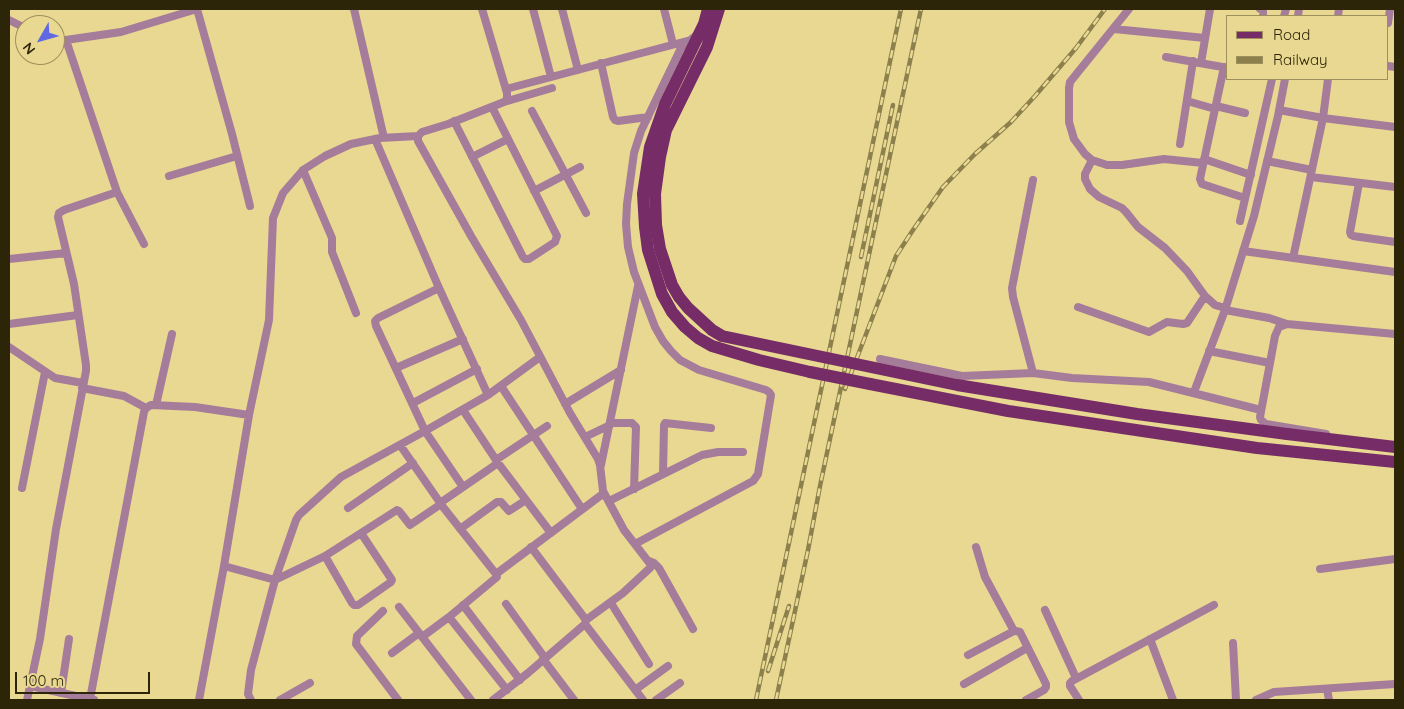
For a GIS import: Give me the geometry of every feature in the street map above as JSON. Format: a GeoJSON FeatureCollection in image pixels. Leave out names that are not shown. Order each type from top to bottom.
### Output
{"type":"FeatureCollection","features":[{"type":"Feature","properties":{"kind":"main road"},"geometry":{"type":"LineString","coordinates":[[708,9],[704,24],[695,37],[665,104],[650,147],[649,194],[645,227],[648,250],[662,294],[672,312],[684,327],[698,338],[712,346],[759,360],[1008,411],[1278,450],[1395,462]]}},
{"type":"Feature","properties":{"kind":"main road"},"geometry":{"type":"LineString","coordinates":[[719,9],[707,47],[666,130],[649,194],[660,249],[672,285],[688,308],[712,330],[722,336],[957,385],[1137,414],[1395,447]]}},
{"type":"Feature","properties":{"kind":"street"},"geometry":{"type":"LineString","coordinates":[[144,244],[117,192],[66,40],[121,32],[193,9],[250,206]]}},
{"type":"Feature","properties":{"kind":"street"},"geometry":{"type":"LineString","coordinates":[[354,9],[384,138]]}},
{"type":"Feature","properties":{"kind":"street"},"geometry":{"type":"LineString","coordinates":[[482,9],[506,89],[507,99],[504,102]]}},
{"type":"Feature","properties":{"kind":"street"},"geometry":{"type":"LineString","coordinates":[[533,9],[551,77]]}},
{"type":"Feature","properties":{"kind":"street"},"geometry":{"type":"LineString","coordinates":[[562,9],[578,70]]}},
{"type":"Feature","properties":{"kind":"street"},"geometry":{"type":"LineString","coordinates":[[664,9],[673,44]]}},
{"type":"Feature","properties":{"kind":"street"},"geometry":{"type":"LineString","coordinates":[[1129,9],[1072,78],[1069,88],[1069,122],[1070,131],[1078,146],[1092,160],[1107,165],[1168,159],[1204,161],[1251,175]]}},
{"type":"Feature","properties":{"kind":"street"},"geometry":{"type":"LineString","coordinates":[[1180,144],[1187,101],[1205,38],[1210,9]]}},
{"type":"Feature","properties":{"kind":"street"},"geometry":{"type":"LineString","coordinates":[[1114,28],[1205,38]]}},
{"type":"Feature","properties":{"kind":"street"},"geometry":{"type":"LineString","coordinates":[[506,89],[695,37]]}},
{"type":"Feature","properties":{"kind":"street"},"geometry":{"type":"LineString","coordinates":[[635,544],[756,478],[771,395],[766,390],[699,370],[680,360],[663,341],[655,327],[638,284],[628,247],[627,204],[634,153],[641,131],[682,48],[695,37]]}},
{"type":"Feature","properties":{"kind":"street"},"geometry":{"type":"LineString","coordinates":[[1166,57],[1226,67],[1200,179],[1202,184],[1245,198]]}},
{"type":"Feature","properties":{"kind":"street"},"geometry":{"type":"LineString","coordinates":[[601,64],[615,120],[648,117]]}},
{"type":"Feature","properties":{"kind":"street"},"geometry":{"type":"LineString","coordinates":[[1194,392],[1254,216],[1267,161],[1273,114],[1272,80]]}},
{"type":"Feature","properties":{"kind":"street"},"geometry":{"type":"LineString","coordinates":[[1240,221],[1251,175],[1285,80]]}},
{"type":"Feature","properties":{"kind":"street"},"geometry":{"type":"LineString","coordinates":[[1293,258],[1323,118],[1328,80]]}},
{"type":"Feature","properties":{"kind":"street"},"geometry":{"type":"LineString","coordinates":[[199,700],[249,415],[268,320],[273,218],[284,193],[303,170],[325,156],[351,144],[375,139],[418,136],[422,132],[504,102],[552,88]]}},
{"type":"Feature","properties":{"kind":"street"},"geometry":{"type":"LineString","coordinates":[[1187,101],[1245,113]]}},
{"type":"Feature","properties":{"kind":"street"},"geometry":{"type":"LineString","coordinates":[[454,121],[522,257],[529,259],[555,242],[557,236],[492,107]]}},
{"type":"Feature","properties":{"kind":"street"},"geometry":{"type":"LineString","coordinates":[[532,111],[586,213]]}},
{"type":"Feature","properties":{"kind":"street"},"geometry":{"type":"LineString","coordinates":[[1273,114],[1395,127]]}},
{"type":"Feature","properties":{"kind":"street"},"geometry":{"type":"LineString","coordinates":[[418,136],[418,141],[423,150],[598,459],[604,493],[608,501],[624,530],[651,565],[611,603],[586,622],[520,680],[493,700]]}},
{"type":"Feature","properties":{"kind":"street"},"geometry":{"type":"LineString","coordinates":[[375,139],[438,288],[488,395]]}},
{"type":"Feature","properties":{"kind":"street"},"geometry":{"type":"LineString","coordinates":[[472,157],[508,139]]}},
{"type":"Feature","properties":{"kind":"street"},"geometry":{"type":"LineString","coordinates":[[169,176],[237,156]]}},
{"type":"Feature","properties":{"kind":"street"},"geometry":{"type":"LineString","coordinates":[[1092,160],[1085,174],[1085,179],[1090,189],[1122,208],[1138,227],[1165,248],[1187,271],[1205,296],[1222,307],[1286,324],[1395,334]]}},
{"type":"Feature","properties":{"kind":"street"},"geometry":{"type":"LineString","coordinates":[[1267,161],[1311,174],[1359,183],[1395,187]]}},
{"type":"Feature","properties":{"kind":"street"},"geometry":{"type":"LineString","coordinates":[[534,191],[580,167]]}},
{"type":"Feature","properties":{"kind":"street"},"geometry":{"type":"LineString","coordinates":[[303,170],[332,238],[332,252],[356,313]]}},
{"type":"Feature","properties":{"kind":"street"},"geometry":{"type":"LineString","coordinates":[[1033,180],[1012,288],[1033,374]]}},
{"type":"Feature","properties":{"kind":"street"},"geometry":{"type":"LineString","coordinates":[[1359,183],[1351,234],[1353,236],[1395,242]]}},
{"type":"Feature","properties":{"kind":"street"},"geometry":{"type":"LineString","coordinates":[[27,700],[40,639],[56,529],[86,365],[74,284],[58,217],[59,213],[64,210],[117,192]]}},
{"type":"Feature","properties":{"kind":"street"},"geometry":{"type":"LineString","coordinates":[[1243,251],[1395,272]]}},
{"type":"Feature","properties":{"kind":"street"},"geometry":{"type":"LineString","coordinates":[[9,259],[66,253]]}},
{"type":"Feature","properties":{"kind":"street"},"geometry":{"type":"LineString","coordinates":[[600,470],[638,284]]}},
{"type":"Feature","properties":{"kind":"street"},"geometry":{"type":"LineString","coordinates":[[438,288],[375,321],[425,431],[463,487]]}},
{"type":"Feature","properties":{"kind":"street"},"geometry":{"type":"LineString","coordinates":[[1078,307],[1150,332],[1166,322],[1187,323],[1205,296]]}},
{"type":"Feature","properties":{"kind":"street"},"geometry":{"type":"LineString","coordinates":[[9,324],[78,315]]}},
{"type":"Feature","properties":{"kind":"street"},"geometry":{"type":"LineString","coordinates":[[1286,324],[1279,327],[1275,336],[1260,417],[1264,423],[1319,432],[1344,441],[1343,457]]}},
{"type":"Feature","properties":{"kind":"street"},"geometry":{"type":"LineString","coordinates":[[156,405],[172,334]]}},
{"type":"Feature","properties":{"kind":"street"},"geometry":{"type":"LineString","coordinates":[[396,368],[462,339]]}},
{"type":"Feature","properties":{"kind":"street"},"geometry":{"type":"LineString","coordinates":[[9,347],[56,378],[124,396],[146,408]]}},
{"type":"Feature","properties":{"kind":"street"},"geometry":{"type":"LineString","coordinates":[[1209,351],[1270,363]]}},
{"type":"Feature","properties":{"kind":"street"},"geometry":{"type":"LineString","coordinates":[[251,700],[248,694],[251,670],[275,580],[299,515],[341,477],[488,395],[540,357]]}},
{"type":"Feature","properties":{"kind":"street"},"geometry":{"type":"LineString","coordinates":[[880,359],[962,376],[1033,374],[1149,382],[1261,410]]}},
{"type":"Feature","properties":{"kind":"street"},"geometry":{"type":"LineString","coordinates":[[413,403],[476,368]]}},
{"type":"Feature","properties":{"kind":"street"},"geometry":{"type":"LineString","coordinates":[[566,404],[621,370]]}},
{"type":"Feature","properties":{"kind":"street"},"geometry":{"type":"LineString","coordinates":[[22,488],[45,372]]}},
{"type":"Feature","properties":{"kind":"street"},"geometry":{"type":"LineString","coordinates":[[501,386],[532,436],[582,509]]}},
{"type":"Feature","properties":{"kind":"street"},"geometry":{"type":"LineString","coordinates":[[30,686],[92,700],[146,408],[151,405],[195,407],[249,415]]}},
{"type":"Feature","properties":{"kind":"street"},"geometry":{"type":"LineString","coordinates":[[463,410],[497,461],[551,533]]}},
{"type":"Feature","properties":{"kind":"street"},"geometry":{"type":"LineString","coordinates":[[585,437],[610,424],[632,423],[636,427],[634,489]]}},
{"type":"Feature","properties":{"kind":"street"},"geometry":{"type":"LineString","coordinates":[[664,474],[664,425],[666,423],[711,428]]}},
{"type":"Feature","properties":{"kind":"street"},"geometry":{"type":"LineString","coordinates":[[224,566],[275,580],[324,556],[397,510],[410,525],[547,426]]}},
{"type":"Feature","properties":{"kind":"street"},"geometry":{"type":"LineString","coordinates":[[392,653],[449,616],[497,577],[440,504],[400,445]]}},
{"type":"Feature","properties":{"kind":"street"},"geometry":{"type":"LineString","coordinates":[[608,501],[702,455],[743,452]]}},
{"type":"Feature","properties":{"kind":"street"},"geometry":{"type":"LineString","coordinates":[[348,508],[413,464]]}},
{"type":"Feature","properties":{"kind":"street"},"geometry":{"type":"LineString","coordinates":[[496,574],[604,493]]}},
{"type":"Feature","properties":{"kind":"street"},"geometry":{"type":"LineString","coordinates":[[460,529],[497,502],[501,502],[509,511],[526,500]]}},
{"type":"Feature","properties":{"kind":"street"},"geometry":{"type":"LineString","coordinates":[[324,556],[352,603],[358,605],[392,580],[361,533]]}},
{"type":"Feature","properties":{"kind":"street"},"geometry":{"type":"LineString","coordinates":[[532,547],[643,700]]}},
{"type":"Feature","properties":{"kind":"street"},"geometry":{"type":"LineString","coordinates":[[976,547],[985,576],[1014,631]]}},
{"type":"Feature","properties":{"kind":"street"},"geometry":{"type":"LineString","coordinates":[[1320,570],[1395,559]]}},
{"type":"Feature","properties":{"kind":"street"},"geometry":{"type":"LineString","coordinates":[[649,561],[660,568],[693,629]]}},
{"type":"Feature","properties":{"kind":"street"},"geometry":{"type":"LineString","coordinates":[[611,603],[649,664]]}},
{"type":"Feature","properties":{"kind":"street"},"geometry":{"type":"LineString","coordinates":[[506,604],[574,700]]}},
{"type":"Feature","properties":{"kind":"street"},"geometry":{"type":"LineString","coordinates":[[463,605],[520,680]]}},
{"type":"Feature","properties":{"kind":"street"},"geometry":{"type":"LineString","coordinates":[[1080,700],[1070,686],[1070,683],[1076,678],[1214,605]]}},
{"type":"Feature","properties":{"kind":"street"},"geometry":{"type":"LineString","coordinates":[[399,607],[471,700]]}},
{"type":"Feature","properties":{"kind":"street"},"geometry":{"type":"LineString","coordinates":[[1045,610],[1076,678]]}},
{"type":"Feature","properties":{"kind":"street"},"geometry":{"type":"LineString","coordinates":[[383,611],[355,640],[356,644],[398,700]]}},
{"type":"Feature","properties":{"kind":"street"},"geometry":{"type":"LineString","coordinates":[[449,616],[507,690]]}},
{"type":"Feature","properties":{"kind":"street"},"geometry":{"type":"LineString","coordinates":[[968,654],[1014,631],[1020,632],[1046,684],[1046,688],[1036,698],[1026,700]]}},
{"type":"Feature","properties":{"kind":"street"},"geometry":{"type":"LineString","coordinates":[[61,693],[69,639]]}},
{"type":"Feature","properties":{"kind":"street"},"geometry":{"type":"LineString","coordinates":[[1150,639],[1173,700]]}},
{"type":"Feature","properties":{"kind":"street"},"geometry":{"type":"LineString","coordinates":[[1233,643],[1236,700]]}},
{"type":"Feature","properties":{"kind":"street"},"geometry":{"type":"LineString","coordinates":[[964,684],[1028,648]]}},
{"type":"Feature","properties":{"kind":"street"},"geometry":{"type":"LineString","coordinates":[[635,690],[668,666]]}},
{"type":"Feature","properties":{"kind":"street"},"geometry":{"type":"LineString","coordinates":[[280,700],[310,683]]}},
{"type":"Feature","properties":{"kind":"street"},"geometry":{"type":"LineString","coordinates":[[656,700],[680,683]]}},
{"type":"Feature","properties":{"kind":"street"},"geometry":{"type":"LineString","coordinates":[[1256,700],[1326,689],[1395,684]]}},
{"type":"Feature","properties":{"kind":"street"},"geometry":{"type":"LineString","coordinates":[[1326,689],[1328,700]]}},
{"type":"Feature","properties":{"kind":"railway"},"geometry":{"type":"LineString","coordinates":[[756,700],[901,9]]}},
{"type":"Feature","properties":{"kind":"railway"},"geometry":{"type":"LineString","coordinates":[[776,700],[921,9]]}},
{"type":"Feature","properties":{"kind":"railway"},"geometry":{"type":"LineString","coordinates":[[845,389],[896,256],[913,230],[943,187],[975,154],[1011,122],[1035,96],[1076,48],[1105,9]]}},
{"type":"Feature","properties":{"kind":"railway"},"geometry":{"type":"LineString","coordinates":[[861,257],[893,105]]}},
{"type":"Feature","properties":{"kind":"railway"},"geometry":{"type":"LineString","coordinates":[[768,671],[789,606]]}}]}
